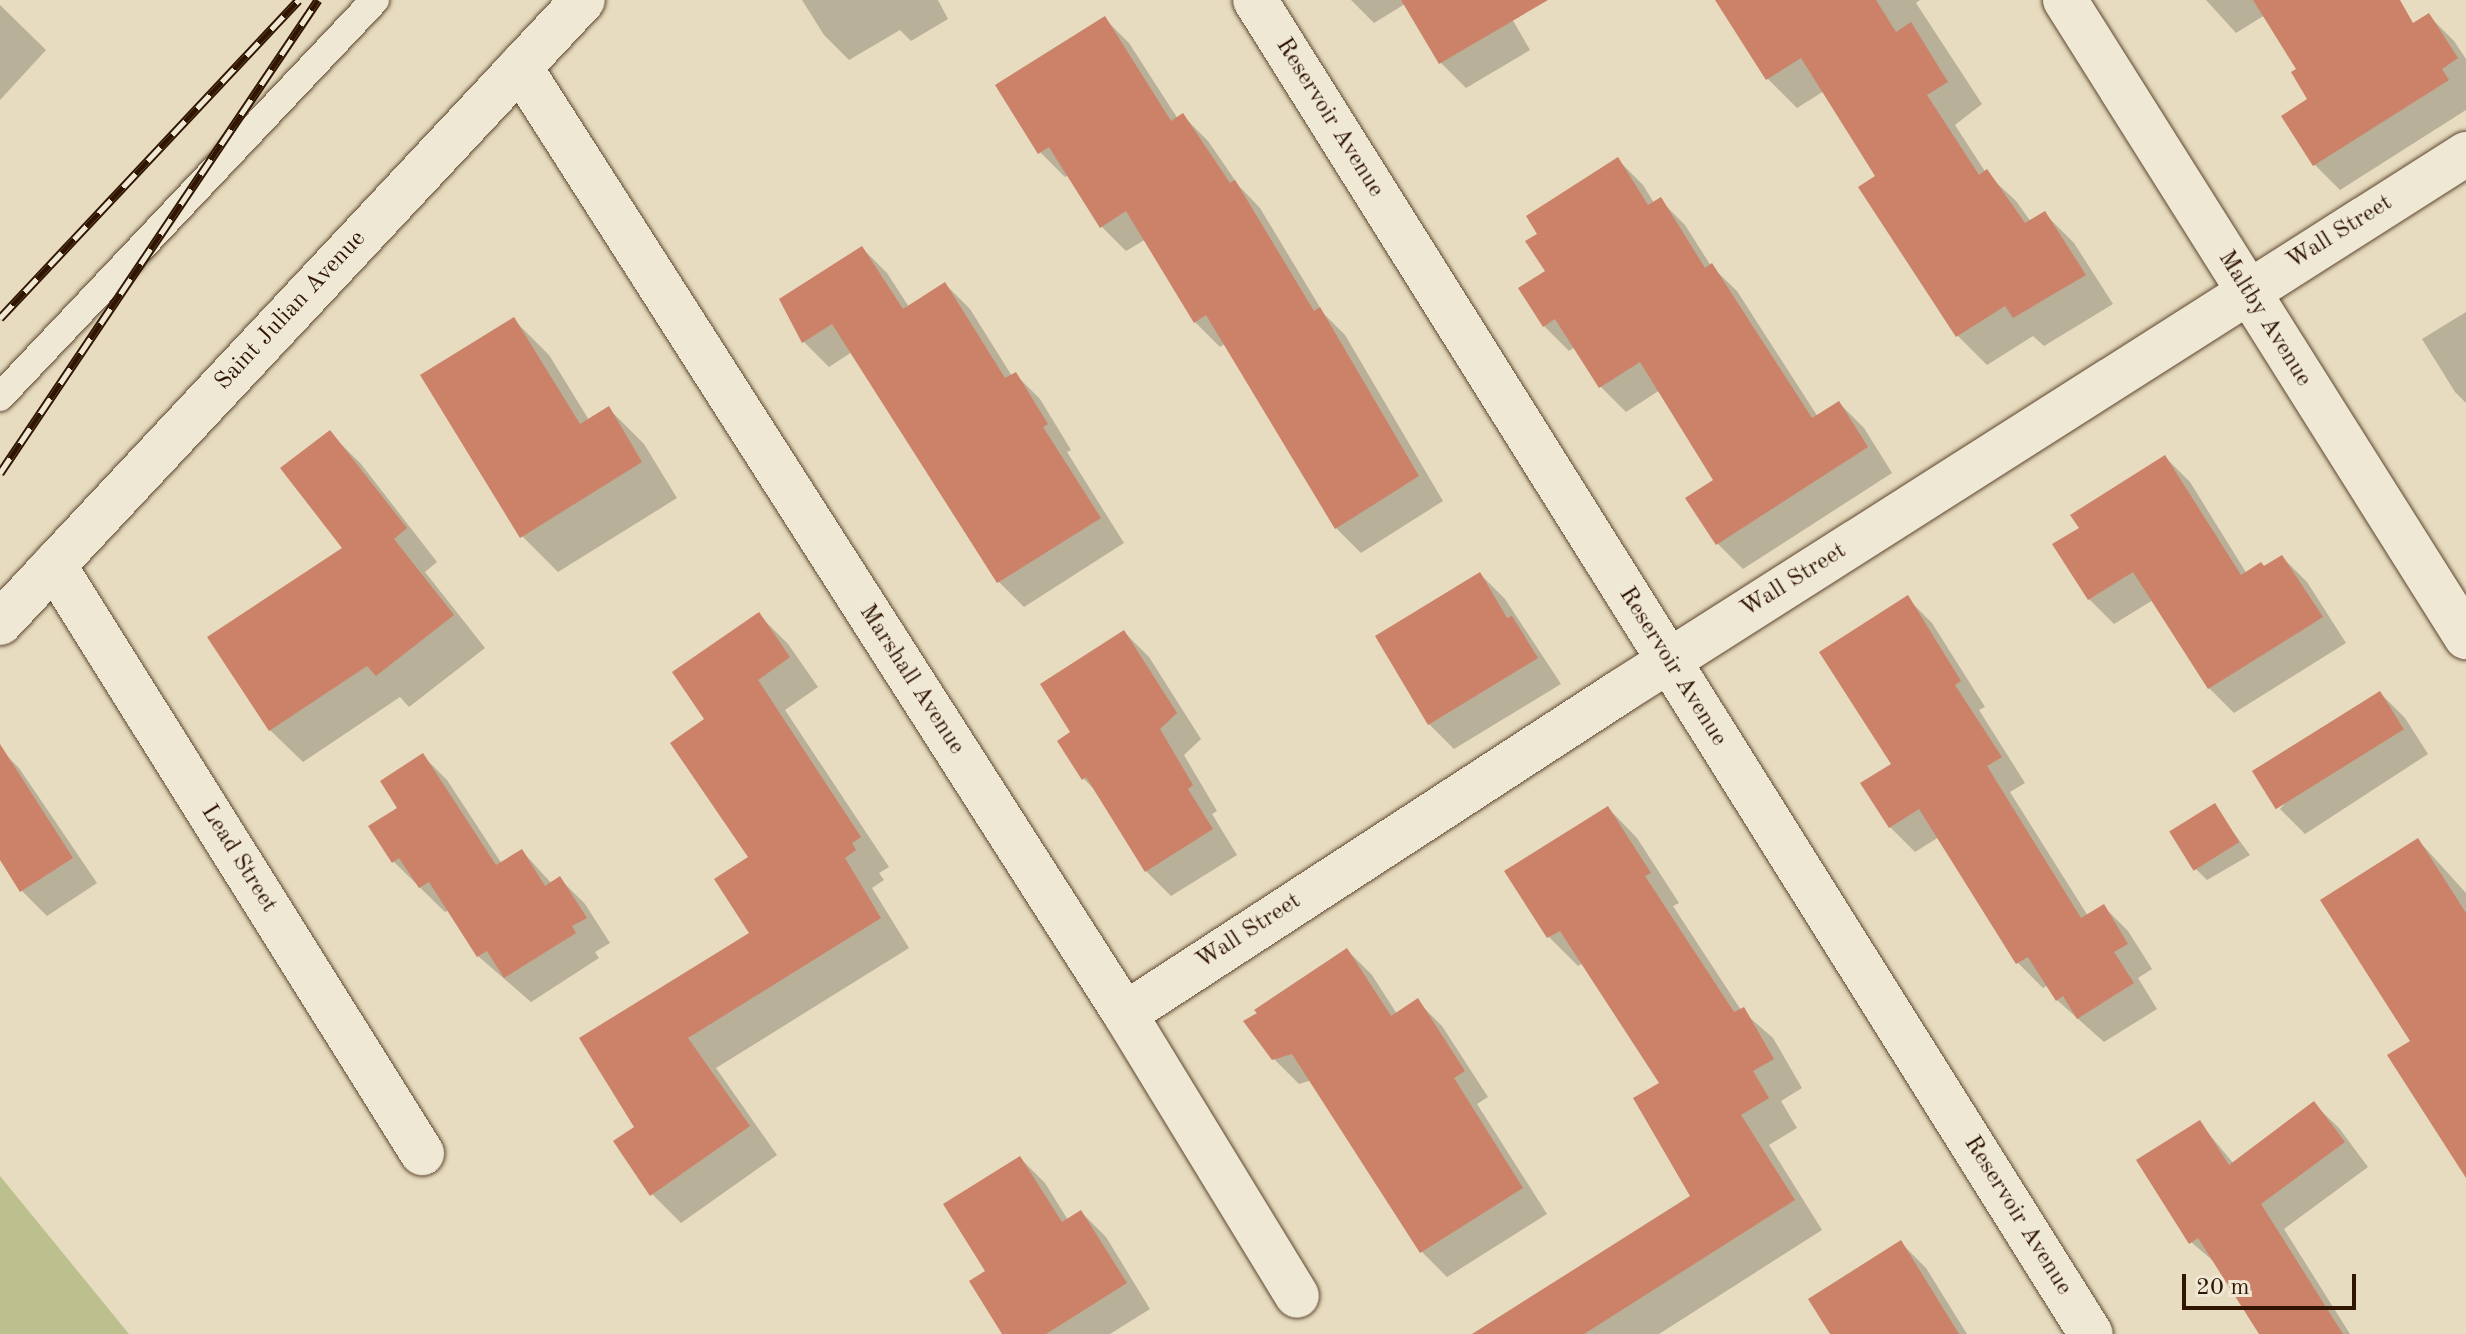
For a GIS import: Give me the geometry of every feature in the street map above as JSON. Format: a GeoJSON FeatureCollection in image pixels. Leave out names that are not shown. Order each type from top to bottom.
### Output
{"type":"FeatureCollection","features":[{"type":"Feature","properties":{"kind":"street","name":"Saint Julian Avenue"},"geometry":{"type":"LineString","coordinates":[[0,623],[583,0]]}},
{"type":"Feature","properties":{"kind":"street","name":"Reservoir Avenue"},"geometry":{"type":"LineString","coordinates":[[1255,0],[2091,1334]]}},
{"type":"Feature","properties":{"kind":"street","name":"Maltby Avenue"},"geometry":{"type":"LineString","coordinates":[[2065,0],[2466,637]]}},
{"type":"Feature","properties":{"kind":"street","name":"Marshall Avenue"},"geometry":{"type":"LineString","coordinates":[[520,67],[1125,1014],[1297,1296]]}},
{"type":"Feature","properties":{"kind":"street","name":"Wall Street"},"geometry":{"type":"LineString","coordinates":[[1125,1014],[1668,661],[2466,154]]}},
{"type":"Feature","properties":{"kind":"street","name":"Lead Street"},"geometry":{"type":"LineString","coordinates":[[54,565],[422,1153]]}},
{"type":"Feature","properties":{"kind":"lane"},"geometry":{"type":"LineString","coordinates":[[0,397],[375,0]]}},
{"type":"Feature","properties":{"kind":"green space"},"geometry":{"type":"Polygon","coordinates":[[[0,1176],[129,1334],[0,1334],[0,1176]]]}},
{"type":"Feature","properties":{"kind":"building"},"geometry":{"type":"Polygon","coordinates":[[[1401,0],[1548,0],[1439,64],[1401,0]]]}},
{"type":"Feature","properties":{"kind":"building"},"geometry":{"type":"Polygon","coordinates":[[[1715,0],[1876,0],[1896,32],[1911,22],[1948,82],[1927,95],[1979,175],[1987,169],[2025,223],[2045,211],[2086,275],[2013,318],[2005,306],[1956,337],[1858,187],[1875,176],[1801,58],[1766,80],[1715,0]]]}},
{"type":"Feature","properties":{"kind":"building"},"geometry":{"type":"Polygon","coordinates":[[[2253,0],[2400,0],[2413,23],[2429,13],[2458,58],[2442,69],[2449,80],[2313,166],[2281,116],[2307,99],[2291,72],[2296,69],[2253,0]]]}},
{"type":"Feature","properties":{"kind":"building"},"geometry":{"type":"Polygon","coordinates":[[[1105,16],[1171,121],[1183,113],[1230,183],[1235,180],[1314,311],[1320,307],[1419,476],[1335,529],[1206,315],[1194,323],[1126,211],[1100,228],[1049,147],[1038,154],[995,85],[1105,16]]]}},
{"type":"Feature","properties":{"kind":"building"},"geometry":{"type":"Polygon","coordinates":[[[1618,157],[1648,205],[1661,197],[1705,268],[1712,263],[1812,418],[1839,401],[1868,447],[1716,545],[1685,498],[1713,480],[1640,362],[1599,388],[1555,319],[1543,327],[1518,288],[1545,271],[1525,241],[1537,234],[1526,216],[1618,157]]]}},
{"type":"Feature","properties":{"kind":"building"},"geometry":{"type":"Polygon","coordinates":[[[862,246],[903,309],[945,282],[1005,378],[1016,372],[1048,424],[1043,427],[1101,518],[997,583],[832,324],[802,343],[779,299],[862,246]]]}},
{"type":"Feature","properties":{"kind":"building"},"geometry":{"type":"Polygon","coordinates":[[[514,317],[580,424],[609,406],[642,462],[520,538],[420,375],[514,317]]]}},
{"type":"Feature","properties":{"kind":"building"},"geometry":{"type":"Polygon","coordinates":[[[330,430],[407,528],[394,539],[454,615],[376,676],[367,666],[269,731],[207,637],[342,548],[280,468],[330,430]]]}},
{"type":"Feature","properties":{"kind":"building"},"geometry":{"type":"Polygon","coordinates":[[[2165,455],[2241,575],[2261,562],[2264,566],[2282,555],[2323,617],[2208,689],[2133,572],[2088,600],[2052,544],[2079,528],[2070,515],[2165,455]]]}},
{"type":"Feature","properties":{"kind":"building"},"geometry":{"type":"Polygon","coordinates":[[[1480,572],[1507,618],[1512,616],[1538,658],[1428,725],[1375,636],[1480,572]]]}},
{"type":"Feature","properties":{"kind":"building"},"geometry":{"type":"Polygon","coordinates":[[[1908,595],[1961,681],[1955,685],[2002,757],[1987,766],[2081,918],[2104,904],[2128,944],[2114,952],[2134,983],[2077,1019],[2063,996],[2056,1001],[2028,957],[2016,964],[1919,809],[1889,828],[1860,783],[1891,764],[1819,652],[1908,595]]]}},
{"type":"Feature","properties":{"kind":"building"},"geometry":{"type":"Polygon","coordinates":[[[759,612],[790,657],[758,680],[861,837],[852,843],[856,850],[845,858],[881,918],[688,1038],[750,1126],[650,1196],[613,1141],[634,1127],[579,1038],[749,933],[714,879],[748,857],[670,743],[704,719],[672,672],[759,612]]]}},
{"type":"Feature","properties":{"kind":"building"},"geometry":{"type":"Polygon","coordinates":[[[1124,630],[1177,713],[1160,729],[1193,785],[1188,789],[1213,829],[1145,872],[1086,777],[1082,780],[1057,741],[1070,732],[1040,684],[1124,630]]]}},
{"type":"Feature","properties":{"kind":"building"},"geometry":{"type":"Polygon","coordinates":[[[2380,691],[2404,729],[2276,809],[2252,771],[2380,691]]]}},
{"type":"Feature","properties":{"kind":"building"},"geometry":{"type":"Polygon","coordinates":[[[0,744],[73,858],[20,892],[0,860],[0,744]]]}},
{"type":"Feature","properties":{"kind":"building"},"geometry":{"type":"Polygon","coordinates":[[[423,753],[496,865],[522,849],[545,886],[560,876],[587,918],[572,926],[576,933],[504,978],[487,951],[477,957],[429,882],[419,888],[399,858],[392,863],[368,826],[397,808],[380,781],[423,753]]]}},
{"type":"Feature","properties":{"kind":"building"},"geometry":{"type":"Polygon","coordinates":[[[2215,803],[2239,842],[2194,871],[2169,832],[2215,803]]]}},
{"type":"Feature","properties":{"kind":"building"},"geometry":{"type":"Polygon","coordinates":[[[1608,806],[1651,873],[1645,876],[1734,1012],[1744,1007],[1774,1059],[1753,1071],[1769,1098],[1741,1115],[1795,1200],[1584,1334],[1472,1334],[1690,1196],[1633,1098],[1659,1083],[1560,931],[1547,938],[1504,871],[1608,806]]]}},
{"type":"Feature","properties":{"kind":"building"},"geometry":{"type":"Polygon","coordinates":[[[2418,838],[2466,913],[2466,1178],[2387,1055],[2410,1041],[2320,900],[2418,838]]]}},
{"type":"Feature","properties":{"kind":"building"},"geometry":{"type":"Polygon","coordinates":[[[1347,948],[1391,1016],[1418,998],[1465,1071],[1454,1078],[1523,1188],[1420,1253],[1292,1054],[1272,1060],[1243,1021],[1257,1013],[1254,1010],[1347,948]]]}},
{"type":"Feature","properties":{"kind":"building"},"geometry":{"type":"Polygon","coordinates":[[[2314,1101],[2345,1142],[2261,1204],[2343,1334],[2259,1334],[2198,1238],[2189,1244],[2136,1160],[2200,1120],[2229,1165],[2314,1101]]]}},
{"type":"Feature","properties":{"kind":"building"},"geometry":{"type":"Polygon","coordinates":[[[1020,1156],[1062,1222],[1081,1210],[1127,1283],[1046,1334],[1002,1334],[969,1281],[985,1271],[943,1204],[1020,1156]]]}},
{"type":"Feature","properties":{"kind":"building"},"geometry":{"type":"Polygon","coordinates":[[[1901,1240],[1959,1334],[1830,1334],[1808,1299],[1901,1240]]]}},
{"type":"Feature","properties":{"kind":"railway"},"geometry":{"type":"LineString","coordinates":[[0,318],[299,0]]}},
{"type":"Feature","properties":{"kind":"railway"},"geometry":{"type":"LineString","coordinates":[[0,473],[318,0]]}}]}
